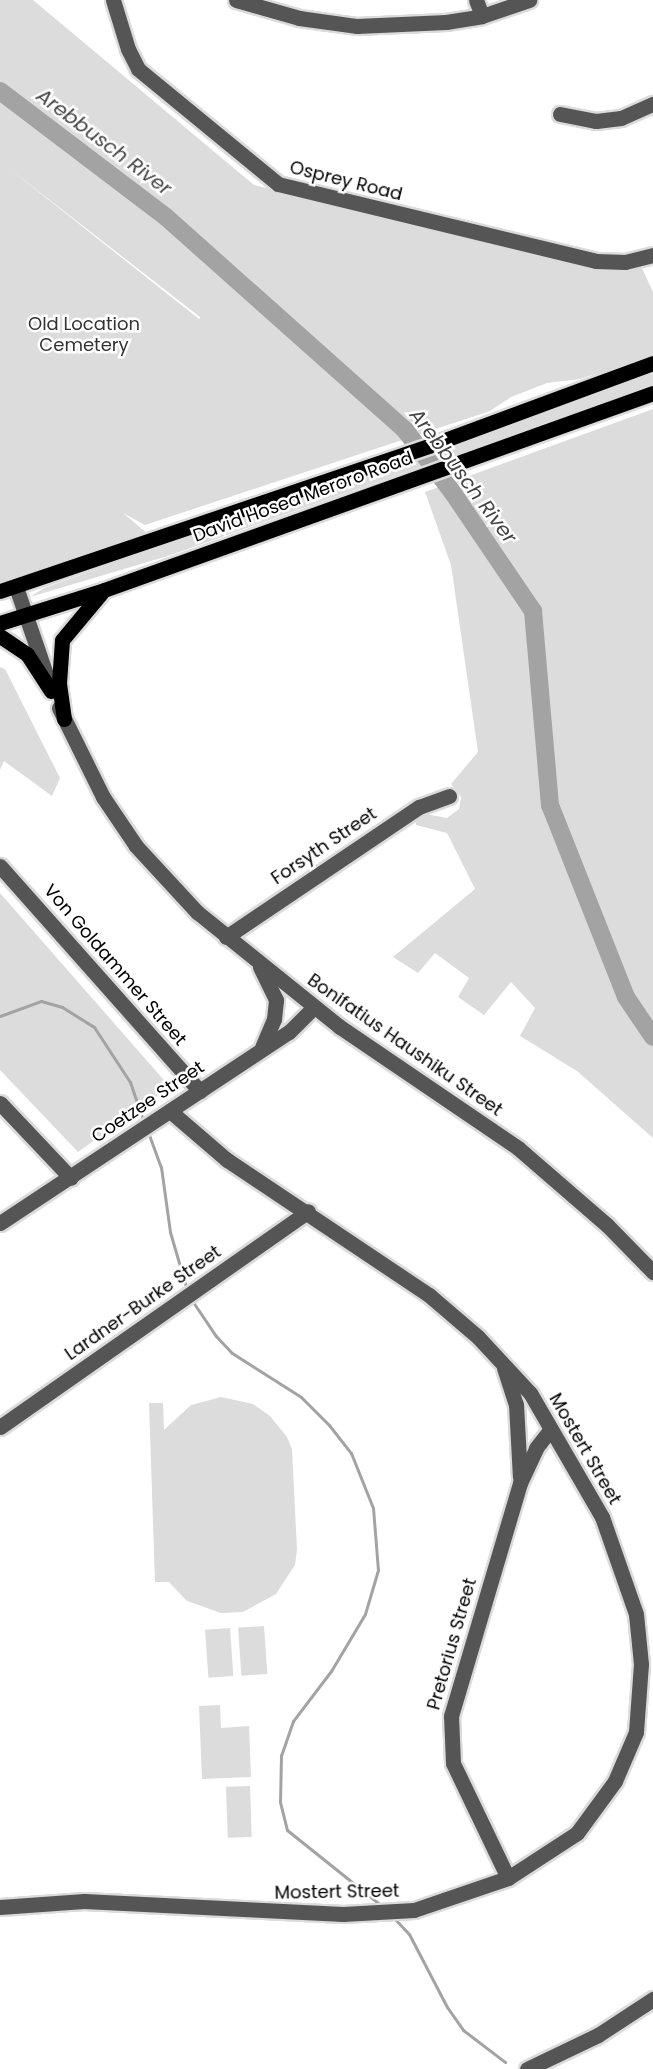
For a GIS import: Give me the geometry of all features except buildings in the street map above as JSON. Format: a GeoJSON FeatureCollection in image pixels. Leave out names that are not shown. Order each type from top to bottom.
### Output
{"type":"FeatureCollection","features":[{"type":"Feature","properties":{"kind":"main road","name":"David Hosea Meroro Road"},"geometry":{"type":"LineString","coordinates":[[0,591],[442,441],[653,363]]}},
{"type":"Feature","properties":{"kind":"main road","name":"David Hosea Meroro Road"},"geometry":{"type":"LineString","coordinates":[[0,623],[104,590],[653,393]]}},
{"type":"Feature","properties":{"kind":"main road"},"geometry":{"type":"LineString","coordinates":[[64,719],[59,683],[62,640],[104,590]]}},
{"type":"Feature","properties":{"kind":"main road"},"geometry":{"type":"LineString","coordinates":[[0,636],[27,654],[51,691]]}},
{"type":"Feature","properties":{"kind":"street","name":"Osprey Road"},"geometry":{"type":"LineString","coordinates":[[113,0],[128,49],[138,69],[253,167],[278,184],[596,261],[625,262],[653,255]]}},
{"type":"Feature","properties":{"kind":"street"},"geometry":{"type":"LineString","coordinates":[[236,0],[299,18],[357,26],[407,25],[482,16],[528,0]]}},
{"type":"Feature","properties":{"kind":"street"},"geometry":{"type":"LineString","coordinates":[[476,0],[482,16]]}},
{"type":"Feature","properties":{"kind":"street"},"geometry":{"type":"LineString","coordinates":[[560,114],[597,121],[621,118],[653,104]]}},
{"type":"Feature","properties":{"kind":"street","name":"Bonifatius Haushiku Street"},"geometry":{"type":"LineString","coordinates":[[16,587],[51,691],[103,797],[136,846],[171,887],[226,937],[253,956],[340,1027],[518,1148],[607,1225],[653,1272]]}},
{"type":"Feature","properties":{"kind":"street","name":"Forsyth Street"},"geometry":{"type":"LineString","coordinates":[[226,937],[419,807],[449,796]]}},
{"type":"Feature","properties":{"kind":"street","name":"Von Goldammer Street"},"geometry":{"type":"LineString","coordinates":[[0,866],[200,1091]]}},
{"type":"Feature","properties":{"kind":"street"},"geometry":{"type":"LineString","coordinates":[[253,956],[276,1000],[274,1019],[262,1047]]}},
{"type":"Feature","properties":{"kind":"street","name":"Coetzee Street"},"geometry":{"type":"LineString","coordinates":[[0,1223],[71,1178],[262,1047],[289,1032],[314,1007]]}},
{"type":"Feature","properties":{"kind":"street"},"geometry":{"type":"LineString","coordinates":[[289,1032],[315,1022],[340,1027]]}},
{"type":"Feature","properties":{"kind":"street"},"geometry":{"type":"LineString","coordinates":[[0,1103],[71,1178]]}},
{"type":"Feature","properties":{"kind":"street","name":"Mostert Street"},"geometry":{"type":"LineString","coordinates":[[0,1907],[121,1901],[343,1914],[414,1910],[508,1878],[577,1833],[598,1809],[631,1749],[639,1711],[636,1614],[602,1517],[530,1394],[478,1336],[438,1302],[308,1211],[227,1160],[170,1111]]}},
{"type":"Feature","properties":{"kind":"street","name":"Lardner-Burke Street"},"geometry":{"type":"LineString","coordinates":[[0,1427],[308,1211]]}},
{"type":"Feature","properties":{"kind":"street","name":"Pretorius Street"},"geometry":{"type":"LineString","coordinates":[[503,1366],[516,1404],[519,1483]]}},
{"type":"Feature","properties":{"kind":"street","name":"Pretorius Street"},"geometry":{"type":"LineString","coordinates":[[508,1878],[453,1763],[449,1732],[451,1716],[519,1483],[536,1448],[551,1429]]}},
{"type":"Feature","properties":{"kind":"street"},"geometry":{"type":"LineString","coordinates":[[527,2069],[542,2065],[653,1999]]}},
{"type":"Feature","properties":{"kind":"green space","name":"Old Location Cemetery"},"geometry":{"type":"Polygon","coordinates":[[[0,0],[33,0],[254,185],[589,266],[606,269],[641,266],[653,292],[653,356],[580,379],[547,383],[511,397],[490,411],[145,525],[123,513],[154,539],[0,591],[0,0]],[[6,166],[199,319],[200,317],[6,166]]]}},
{"type":"Feature","properties":{"kind":"green space"},"geometry":{"type":"Polygon","coordinates":[[[653,373],[653,384],[171,555],[30,597],[44,588],[653,373]]]}},
{"type":"Feature","properties":{"kind":"green space"},"geometry":{"type":"Polygon","coordinates":[[[653,409],[653,1138],[577,1071],[520,1036],[535,1008],[511,982],[484,1015],[458,997],[469,978],[435,953],[418,973],[393,957],[475,889],[447,833],[416,825],[415,817],[420,813],[447,818],[459,809],[461,797],[451,784],[478,752],[451,565],[425,492],[653,409]]]}},
{"type":"Feature","properties":{"kind":"green space"},"geometry":{"type":"Polygon","coordinates":[[[0,667],[5,669],[60,778],[52,796],[4,761],[0,770],[0,667]]]}},
{"type":"Feature","properties":{"kind":"green space"},"geometry":{"type":"Polygon","coordinates":[[[0,893],[170,1087],[78,1152],[0,1070],[0,893]]]}},
{"type":"Feature","properties":{"kind":"green space"},"geometry":{"type":"Polygon","coordinates":[[[221,1397],[253,1404],[270,1416],[287,1437],[292,1449],[297,1550],[295,1565],[276,1594],[243,1612],[221,1613],[187,1601],[169,1582],[155,1582],[149,1403],[163,1403],[164,1430],[191,1405],[221,1397]]]}},
{"type":"Feature","properties":{"kind":"green space"},"geometry":{"type":"Polygon","coordinates":[[[264,1626],[267,1674],[241,1676],[238,1628],[264,1626]]]}},
{"type":"Feature","properties":{"kind":"green space"},"geometry":{"type":"Polygon","coordinates":[[[230,1628],[233,1676],[208,1678],[205,1630],[230,1628]]]}},
{"type":"Feature","properties":{"kind":"green space"},"geometry":{"type":"Polygon","coordinates":[[[220,1705],[221,1728],[249,1726],[251,1777],[202,1779],[199,1706],[220,1705]]]}},
{"type":"Feature","properties":{"kind":"green space"},"geometry":{"type":"Polygon","coordinates":[[[250,1786],[252,1837],[228,1838],[226,1787],[250,1786]]]}},
{"type":"Feature","properties":{"kind":"waterway","name":"Arebbusch River"},"geometry":{"type":"LineString","coordinates":[[0,91],[166,217],[405,430],[453,493],[533,611],[550,805],[626,997],[653,1037]]}},
{"type":"Feature","properties":{"kind":"waterway"},"geometry":{"type":"LineString","coordinates":[[0,1016],[41,1001],[62,1007],[94,1027],[130,1082],[144,1123]]}},
{"type":"Feature","properties":{"kind":"waterway"},"geometry":{"type":"LineString","coordinates":[[148,1132],[161,1167],[170,1232],[187,1290]]}},
{"type":"Feature","properties":{"kind":"waterway"},"geometry":{"type":"LineString","coordinates":[[191,1299],[216,1336],[232,1353],[301,1397],[329,1425],[351,1453],[373,1508],[378,1570],[365,1614],[331,1671],[293,1721],[281,1755],[280,1802],[287,1830],[382,1906]]}},
{"type":"Feature","properties":{"kind":"waterway"},"geometry":{"type":"LineString","coordinates":[[393,1917],[409,1934],[447,2007],[463,2030],[505,2062]]}}]}
